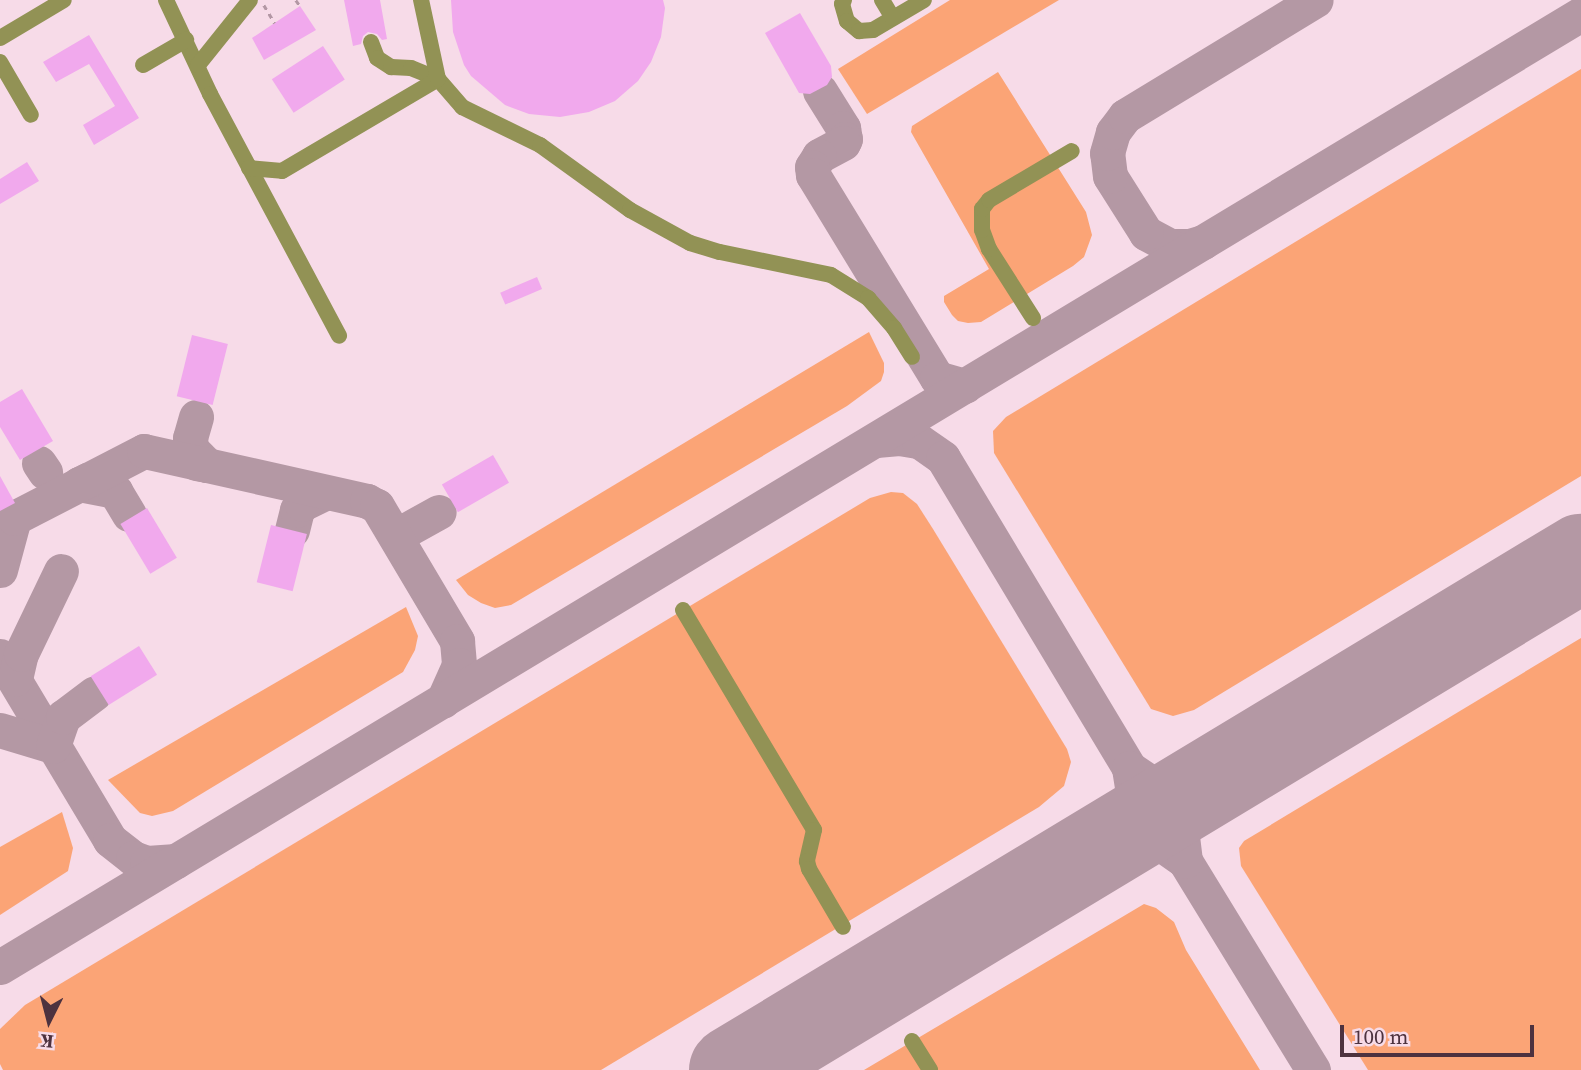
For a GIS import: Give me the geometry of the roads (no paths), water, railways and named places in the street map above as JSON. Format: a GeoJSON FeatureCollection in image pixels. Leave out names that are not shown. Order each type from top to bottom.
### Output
{"type":"FeatureCollection","features":[{"type":"Feature","properties":{"kind":"lane"},"geometry":{"type":"LineString","coordinates":[[0,38],[64,0]]}},
{"type":"Feature","properties":{"kind":"lane"},"geometry":{"type":"LineString","coordinates":[[166,0],[249,168],[339,337]]}},
{"type":"Feature","properties":{"kind":"lane"},"geometry":{"type":"LineString","coordinates":[[198,65],[250,0]]}},
{"type":"Feature","properties":{"kind":"lane"},"geometry":{"type":"LineString","coordinates":[[421,0],[438,79]]}},
{"type":"Feature","properties":{"kind":"lane"},"geometry":{"type":"LineString","coordinates":[[844,0],[842,4],[847,21],[859,31],[873,30],[924,0]]}},
{"type":"Feature","properties":{"kind":"lane"},"geometry":{"type":"LineString","coordinates":[[882,0],[893,18]]}},
{"type":"Feature","properties":{"kind":"lane"},"geometry":{"type":"LineString","coordinates":[[143,65],[186,40]]}},
{"type":"Feature","properties":{"kind":"lane"},"geometry":{"type":"LineString","coordinates":[[371,42],[377,58],[391,67],[411,68],[438,79],[462,107],[540,145],[630,210],[691,243],[720,253],[831,275],[868,298],[894,328],[912,356]]}},
{"type":"Feature","properties":{"kind":"lane"},"geometry":{"type":"LineString","coordinates":[[0,62],[31,116]]}},
{"type":"Feature","properties":{"kind":"lane"},"geometry":{"type":"LineString","coordinates":[[249,168],[282,171],[438,79]]}},
{"type":"Feature","properties":{"kind":"lane"},"geometry":{"type":"LineString","coordinates":[[1033,318],[989,248],[982,230],[982,209],[989,201],[1072,151]]}},
{"type":"Feature","properties":{"kind":"lane"},"geometry":{"type":"LineString","coordinates":[[682,610],[814,830],[807,861],[809,869],[843,927]]}},
{"type":"Feature","properties":{"kind":"lane"},"geometry":{"type":"LineString","coordinates":[[912,1041],[930,1070]]}}]}
